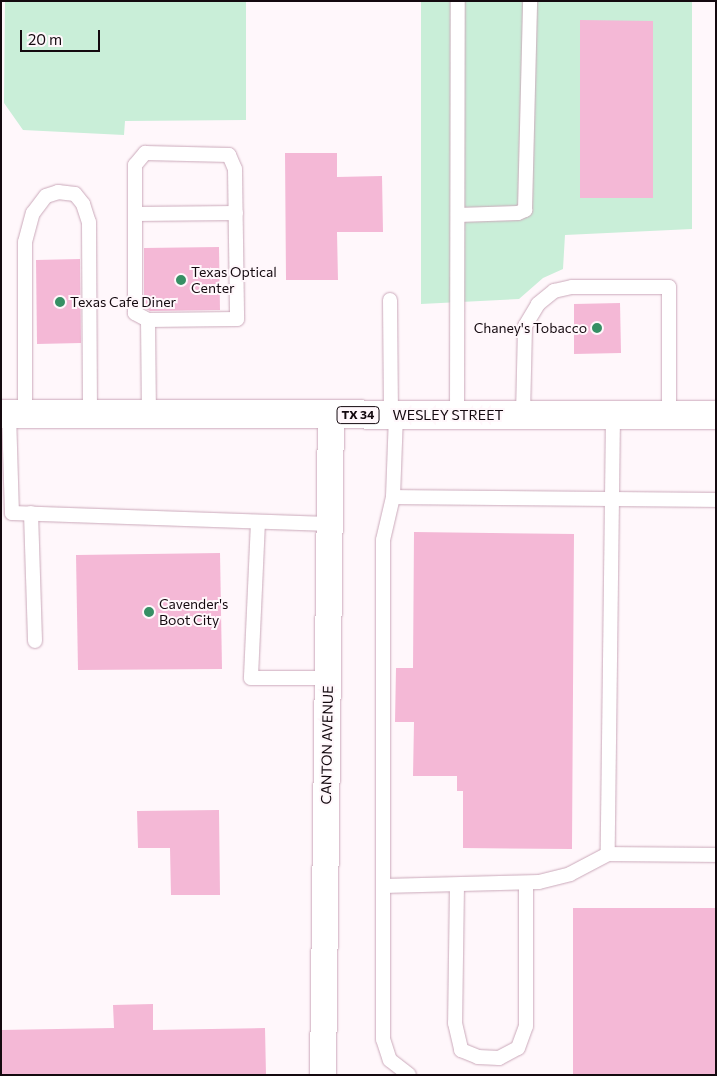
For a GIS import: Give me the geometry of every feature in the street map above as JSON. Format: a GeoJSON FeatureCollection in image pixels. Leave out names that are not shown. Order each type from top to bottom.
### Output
{"type":"FeatureCollection","features":[{"type":"Feature","properties":{"kind":"main road","name":"WESLEY STREET"},"geometry":{"type":"LineString","coordinates":[[11,414],[716,415]]}},
{"type":"Feature","properties":{"kind":"street","name":"CANTON AVENUE"},"geometry":{"type":"LineString","coordinates":[[323,1075],[331,415]]}},
{"type":"Feature","properties":{"kind":"lane"},"geometry":{"type":"LineString","coordinates":[[457,415],[458,1]]}},
{"type":"Feature","properties":{"kind":"lane"},"geometry":{"type":"LineString","coordinates":[[458,215],[518,213],[525,210],[530,1]]}},
{"type":"Feature","properties":{"kind":"lane"},"geometry":{"type":"LineString","coordinates":[[145,153],[229,154],[235,169],[236,213],[237,319],[148,320],[135,313],[135,165],[145,153]]}},
{"type":"Feature","properties":{"kind":"lane"},"geometry":{"type":"LineString","coordinates":[[90,414],[89,222],[83,204],[75,194],[58,192],[46,196],[32,213],[25,242],[11,414],[6,511],[329,524]]}},
{"type":"Feature","properties":{"kind":"lane"},"geometry":{"type":"LineString","coordinates":[[135,214],[236,213]]}},
{"type":"Feature","properties":{"kind":"lane"},"geometry":{"type":"LineString","coordinates":[[523,415],[525,326],[538,304],[554,292],[572,287],[669,287],[669,415]]}},
{"type":"Feature","properties":{"kind":"lane"},"geometry":{"type":"LineString","coordinates":[[390,300],[393,497],[382,540],[383,1039],[390,1060],[410,1075]]}},
{"type":"Feature","properties":{"kind":"lane"},"geometry":{"type":"LineString","coordinates":[[148,320],[149,415]]}},
{"type":"Feature","properties":{"kind":"lane"},"geometry":{"type":"LineString","coordinates":[[608,854],[613,415]]}},
{"type":"Feature","properties":{"kind":"lane"},"geometry":{"type":"LineString","coordinates":[[393,497],[716,500]]}},
{"type":"Feature","properties":{"kind":"lane"},"geometry":{"type":"LineString","coordinates":[[31,513],[35,641]]}},
{"type":"Feature","properties":{"kind":"lane"},"geometry":{"type":"LineString","coordinates":[[258,522],[251,678],[328,678]]}},
{"type":"Feature","properties":{"kind":"lane"},"geometry":{"type":"LineString","coordinates":[[383,886],[526,882],[570,874],[608,854],[716,855]]}},
{"type":"Feature","properties":{"kind":"lane"},"geometry":{"type":"LineString","coordinates":[[457,885],[455,1023],[461,1050],[478,1057],[499,1058],[518,1048],[526,1026],[526,882]]}},
{"type":"Feature","properties":{"kind":"green space"},"geometry":{"type":"Polygon","coordinates":[[[5,1],[246,1],[246,120],[125,121],[124,135],[23,130],[4,103],[5,1]]]}},
{"type":"Feature","properties":{"kind":"green space"},"geometry":{"type":"Polygon","coordinates":[[[421,1],[692,1],[692,229],[565,235],[563,269],[543,278],[519,299],[421,304],[421,1]]]}},
{"type":"Feature","properties":{"kind":"building"},"geometry":{"type":"Polygon","coordinates":[[[580,20],[653,21],[653,198],[580,198],[580,20]]]}},
{"type":"Feature","properties":{"kind":"building"},"geometry":{"type":"Polygon","coordinates":[[[285,153],[337,153],[337,177],[382,176],[383,232],[337,232],[338,280],[286,280],[285,153]]]}},
{"type":"Feature","properties":{"kind":"building","name":"Texas Optical Center"},"geometry":{"type":"Polygon","coordinates":[[[219,247],[220,310],[150,311],[144,308],[144,248],[219,247]]]}},
{"type":"Feature","properties":{"kind":"building","name":"Texas Cafe Diner"},"geometry":{"type":"Polygon","coordinates":[[[80,259],[81,343],[37,344],[36,260],[80,259]]]}},
{"type":"Feature","properties":{"kind":"building","name":"Chaney's Tobacco"},"geometry":{"type":"Polygon","coordinates":[[[620,303],[621,353],[574,354],[574,304],[620,303]]]}},
{"type":"Feature","properties":{"kind":"building"},"geometry":{"type":"Polygon","coordinates":[[[414,532],[574,534],[572,849],[463,848],[463,791],[457,791],[457,776],[413,776],[414,722],[395,722],[396,668],[413,668],[414,532]]]}},
{"type":"Feature","properties":{"kind":"building","name":"Cavender's Boot City"},"geometry":{"type":"Polygon","coordinates":[[[220,553],[222,669],[78,670],[76,555],[220,553]]]}},
{"type":"Feature","properties":{"kind":"building"},"geometry":{"type":"Polygon","coordinates":[[[219,810],[220,895],[171,895],[170,848],[138,848],[137,811],[219,810]]]}},
{"type":"Feature","properties":{"kind":"building"},"geometry":{"type":"Polygon","coordinates":[[[573,908],[716,908],[716,1075],[573,1075],[573,908]]]}},
{"type":"Feature","properties":{"kind":"building"},"geometry":{"type":"Polygon","coordinates":[[[153,1004],[153,1030],[265,1028],[266,1075],[1,1075],[1,1030],[114,1028],[113,1005],[153,1004]]]}},
{"type":"Feature","properties":{"kind":"place","name":"Texas Optical Center"},"geometry":{"type":"Point","coordinates":[181,280]}},
{"type":"Feature","properties":{"kind":"place","name":"Texas Cafe Diner"},"geometry":{"type":"Point","coordinates":[60,302]}},
{"type":"Feature","properties":{"kind":"place","name":"Chaney's Tobacco"},"geometry":{"type":"Point","coordinates":[597,328]}},
{"type":"Feature","properties":{"kind":"place","name":"Cavender's Boot City"},"geometry":{"type":"Point","coordinates":[149,612]}}]}
